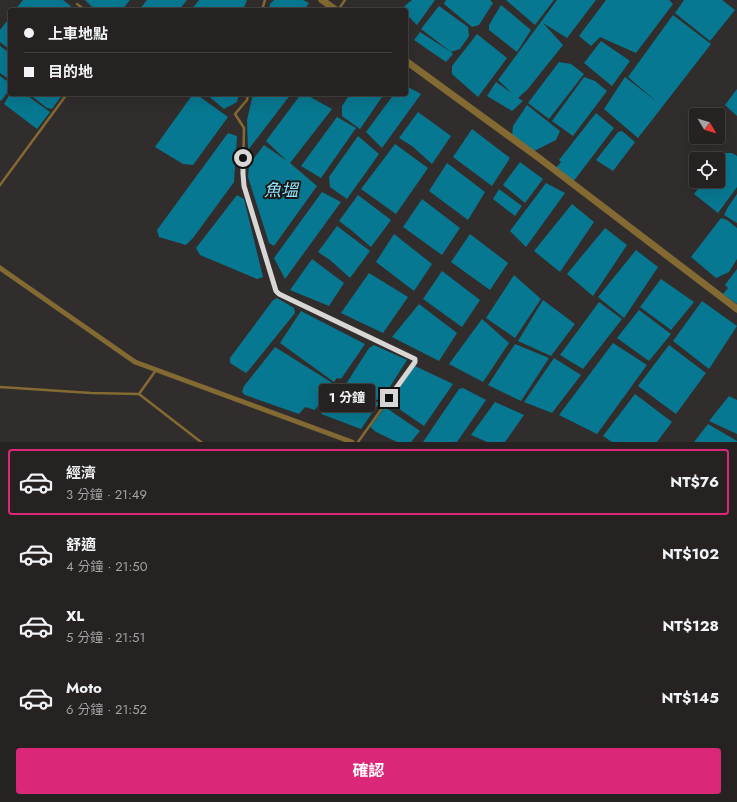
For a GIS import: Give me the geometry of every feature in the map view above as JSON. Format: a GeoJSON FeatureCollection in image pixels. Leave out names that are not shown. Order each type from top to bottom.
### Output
{"type":"FeatureCollection","features":[{"type":"Feature","properties":{"kind":"street"},"geometry":{"type":"LineString","coordinates":[[322,0],[334,8]]}},
{"type":"Feature","properties":{"kind":"street"},"geometry":{"type":"LineString","coordinates":[[408,62],[539,158],[737,309]]}},
{"type":"Feature","properties":{"kind":"street"},"geometry":{"type":"LineString","coordinates":[[0,268],[134,362],[352,442]]}},
{"type":"Feature","properties":{"kind":"lane"},"geometry":{"type":"LineString","coordinates":[[339,8],[345,0]]}},
{"type":"Feature","properties":{"kind":"lane"},"geometry":{"type":"LineString","coordinates":[[77,4],[82,8]]}},
{"type":"Feature","properties":{"kind":"lane"},"geometry":{"type":"LineString","coordinates":[[0,186],[66,96]]}},
{"type":"Feature","properties":{"kind":"lane"},"geometry":{"type":"LineString","coordinates":[[248,96],[247,100],[235,114],[244,128],[244,186],[276,291],[279,294],[415,359],[415,362],[358,442]]}},
{"type":"Feature","properties":{"kind":"lane"},"geometry":{"type":"LineString","coordinates":[[139,394],[157,370]]}},
{"type":"Feature","properties":{"kind":"lane"},"geometry":{"type":"LineString","coordinates":[[0,387],[91,393],[139,394],[201,442]]}},
{"type":"Feature","properties":{"kind":"water"},"geometry":{"type":"Polygon","coordinates":[[[23,0],[63,0],[71,6],[70,8],[17,8],[23,0]]]}},
{"type":"Feature","properties":{"kind":"water"},"geometry":{"type":"Polygon","coordinates":[[[85,0],[130,0],[124,8],[93,8],[85,0]]]}},
{"type":"Feature","properties":{"kind":"water"},"geometry":{"type":"Polygon","coordinates":[[[147,0],[187,0],[181,8],[141,8],[147,0]]]}},
{"type":"Feature","properties":{"kind":"water"},"geometry":{"type":"Polygon","coordinates":[[[199,0],[247,0],[244,8],[193,8],[199,0]]]}},
{"type":"Feature","properties":{"kind":"water"},"geometry":{"type":"Polygon","coordinates":[[[274,0],[303,0],[309,3],[305,8],[269,8],[270,4],[274,0]]]}},
{"type":"Feature","properties":{"kind":"water"},"geometry":{"type":"Polygon","coordinates":[[[412,0],[435,0],[417,25],[408,16],[408,8],[402,8],[412,0]]]}},
{"type":"Feature","properties":{"kind":"water"},"geometry":{"type":"Polygon","coordinates":[[[446,0],[490,0],[493,3],[479,25],[472,27],[444,4],[446,0]]]}},
{"type":"Feature","properties":{"kind":"water"},"geometry":{"type":"Polygon","coordinates":[[[506,0],[554,0],[535,25],[506,0]]]}},
{"type":"Feature","properties":{"kind":"water"},"geometry":{"type":"Polygon","coordinates":[[[557,0],[596,0],[567,38],[543,23],[563,45],[527,90],[518,98],[523,101],[512,111],[487,96],[496,82],[512,93],[498,80],[557,0]]]}},
{"type":"Feature","properties":{"kind":"water"},"geometry":{"type":"Polygon","coordinates":[[[606,0],[669,0],[673,4],[636,53],[600,37],[591,46],[579,36],[606,0]]]}},
{"type":"Feature","properties":{"kind":"water"},"geometry":{"type":"Polygon","coordinates":[[[684,0],[722,0],[735,10],[710,41],[675,13],[684,0]]]}},
{"type":"Feature","properties":{"kind":"water"},"geometry":{"type":"Polygon","coordinates":[[[501,5],[531,30],[517,52],[489,30],[489,25],[501,5]]]}},
{"type":"Feature","properties":{"kind":"water"},"geometry":{"type":"Polygon","coordinates":[[[439,6],[468,27],[469,36],[460,49],[451,52],[421,29],[439,6]]]}},
{"type":"Feature","properties":{"kind":"water"},"geometry":{"type":"Polygon","coordinates":[[[673,15],[711,44],[638,138],[604,109],[625,77],[657,102],[628,77],[673,15]]]}},
{"type":"Feature","properties":{"kind":"water"},"geometry":{"type":"Polygon","coordinates":[[[8,20],[8,48],[0,42],[0,30],[8,20]]]}},
{"type":"Feature","properties":{"kind":"water"},"geometry":{"type":"Polygon","coordinates":[[[420,32],[453,54],[446,62],[414,40],[420,32]]]}},
{"type":"Feature","properties":{"kind":"water"},"geometry":{"type":"Polygon","coordinates":[[[477,34],[507,58],[478,97],[452,74],[452,66],[477,34]]]}},
{"type":"Feature","properties":{"kind":"water"},"geometry":{"type":"Polygon","coordinates":[[[601,41],[630,61],[612,86],[584,63],[601,41]]]}},
{"type":"Feature","properties":{"kind":"water"},"geometry":{"type":"Polygon","coordinates":[[[0,46],[8,52],[8,79],[0,73],[0,46]]]}},
{"type":"Feature","properties":{"kind":"water"},"geometry":{"type":"Polygon","coordinates":[[[559,62],[571,64],[584,74],[549,119],[528,103],[559,62]]]}},
{"type":"Feature","properties":{"kind":"water"},"geometry":{"type":"Polygon","coordinates":[[[0,76],[8,82],[8,92],[1,101],[0,76]]]}},
{"type":"Feature","properties":{"kind":"water"},"geometry":{"type":"Polygon","coordinates":[[[584,77],[595,81],[607,91],[573,136],[552,121],[584,77]]]}},
{"type":"Feature","properties":{"kind":"water"},"geometry":{"type":"Polygon","coordinates":[[[408,87],[421,94],[382,148],[366,132],[393,96],[408,96],[408,87]]]}},
{"type":"Feature","properties":{"kind":"water"},"geometry":{"type":"Polygon","coordinates":[[[737,89],[737,116],[725,105],[737,89]]]}},
{"type":"Feature","properties":{"kind":"water"},"geometry":{"type":"Polygon","coordinates":[[[9,96],[28,96],[50,112],[37,129],[4,104],[9,96]]]}},
{"type":"Feature","properties":{"kind":"water"},"geometry":{"type":"Polygon","coordinates":[[[32,96],[62,96],[52,109],[47,108],[32,96]]]}},
{"type":"Feature","properties":{"kind":"water"},"geometry":{"type":"Polygon","coordinates":[[[192,96],[199,96],[228,117],[193,165],[183,164],[155,147],[192,96]]]}},
{"type":"Feature","properties":{"kind":"water"},"geometry":{"type":"Polygon","coordinates":[[[208,96],[238,96],[237,102],[224,109],[208,96]]]}},
{"type":"Feature","properties":{"kind":"water","name":"魚塭"},"geometry":{"type":"Polygon","coordinates":[[[253,96],[289,96],[248,150],[247,120],[253,96]]]}},
{"type":"Feature","properties":{"kind":"water","name":"魚塭"},"geometry":{"type":"Polygon","coordinates":[[[300,96],[309,96],[332,109],[290,163],[317,186],[274,246],[269,243],[248,177],[249,165],[264,145],[287,161],[266,141],[300,96]]]}},
{"type":"Feature","properties":{"kind":"water"},"geometry":{"type":"Polygon","coordinates":[[[349,96],[383,96],[360,129],[342,116],[342,106],[349,96]]]}},
{"type":"Feature","properties":{"kind":"water"},"geometry":{"type":"Polygon","coordinates":[[[527,105],[560,131],[556,140],[534,151],[512,136],[513,126],[527,105]]]}},
{"type":"Feature","properties":{"kind":"water"},"geometry":{"type":"Polygon","coordinates":[[[418,112],[451,136],[432,164],[412,146],[399,138],[418,112]]]}},
{"type":"Feature","properties":{"kind":"water"},"geometry":{"type":"Polygon","coordinates":[[[596,113],[614,128],[573,182],[555,169],[561,162],[559,160],[596,113]]]}},
{"type":"Feature","properties":{"kind":"water","name":"魚塭"},"geometry":{"type":"Polygon","coordinates":[[[337,117],[356,128],[321,178],[301,166],[337,117]]]}},
{"type":"Feature","properties":{"kind":"water"},"geometry":{"type":"Polygon","coordinates":[[[472,129],[510,158],[492,186],[453,157],[472,129]]]}},
{"type":"Feature","properties":{"kind":"water"},"geometry":{"type":"Polygon","coordinates":[[[622,131],[635,142],[613,171],[596,160],[618,132],[622,131]]]}},
{"type":"Feature","properties":{"kind":"water"},"geometry":{"type":"Polygon","coordinates":[[[228,133],[237,136],[234,182],[193,238],[186,245],[159,237],[157,230],[228,133]]]}},
{"type":"Feature","properties":{"kind":"water","name":"魚塭"},"geometry":{"type":"Polygon","coordinates":[[[358,136],[379,154],[347,199],[330,187],[329,177],[358,136]]]}},
{"type":"Feature","properties":{"kind":"water"},"geometry":{"type":"Polygon","coordinates":[[[395,144],[428,168],[396,214],[361,189],[395,144]]]}},
{"type":"Feature","properties":{"kind":"water"},"geometry":{"type":"Polygon","coordinates":[[[725,153],[732,153],[737,156],[737,187],[718,213],[694,194],[699,188],[725,188],[725,153]]]}},
{"type":"Feature","properties":{"kind":"water"},"geometry":{"type":"Polygon","coordinates":[[[520,162],[543,179],[525,203],[503,185],[520,162]]]}},
{"type":"Feature","properties":{"kind":"water"},"geometry":{"type":"Polygon","coordinates":[[[447,163],[485,192],[468,220],[429,191],[447,163]]]}},
{"type":"Feature","properties":{"kind":"water"},"geometry":{"type":"Polygon","coordinates":[[[546,183],[565,193],[526,247],[510,231],[546,183]]]}},
{"type":"Feature","properties":{"kind":"water"},"geometry":{"type":"Polygon","coordinates":[[[499,189],[522,206],[515,216],[493,199],[499,189]]]}},
{"type":"Feature","properties":{"kind":"water","name":"魚塭"},"geometry":{"type":"Polygon","coordinates":[[[322,192],[341,202],[285,279],[274,258],[322,192]]]}},
{"type":"Feature","properties":{"kind":"water"},"geometry":{"type":"Polygon","coordinates":[[[737,194],[737,223],[724,215],[737,194]]]}},
{"type":"Feature","properties":{"kind":"water"},"geometry":{"type":"Polygon","coordinates":[[[237,195],[244,199],[263,277],[257,279],[200,255],[196,248],[237,195]]]}},
{"type":"Feature","properties":{"kind":"water","name":"魚塭"},"geometry":{"type":"Polygon","coordinates":[[[358,195],[391,220],[371,247],[339,221],[358,195]]]}},
{"type":"Feature","properties":{"kind":"water"},"geometry":{"type":"Polygon","coordinates":[[[422,199],[460,228],[442,255],[403,227],[422,199]]]}},
{"type":"Feature","properties":{"kind":"water"},"geometry":{"type":"Polygon","coordinates":[[[572,204],[594,222],[560,272],[534,251],[572,204]]]}},
{"type":"Feature","properties":{"kind":"water"},"geometry":{"type":"Polygon","coordinates":[[[721,218],[727,220],[737,228],[737,259],[729,272],[716,278],[691,257],[721,218]]]}},
{"type":"Feature","properties":{"kind":"water","name":"魚塭"},"geometry":{"type":"Polygon","coordinates":[[[337,226],[370,251],[350,278],[330,260],[318,252],[337,226]]]}},
{"type":"Feature","properties":{"kind":"water"},"geometry":{"type":"Polygon","coordinates":[[[605,228],[627,245],[593,296],[567,274],[605,228]]]}},
{"type":"Feature","properties":{"kind":"water"},"geometry":{"type":"Polygon","coordinates":[[[394,234],[432,264],[414,291],[376,262],[394,234]]]}},
{"type":"Feature","properties":{"kind":"water"},"geometry":{"type":"Polygon","coordinates":[[[470,234],[508,263],[490,290],[451,262],[470,234]]]}},
{"type":"Feature","properties":{"kind":"water"},"geometry":{"type":"Polygon","coordinates":[[[636,250],[658,267],[624,318],[598,297],[636,250]]]}},
{"type":"Feature","properties":{"kind":"water"},"geometry":{"type":"Polygon","coordinates":[[[312,259],[344,283],[329,306],[290,290],[312,259]]]}},
{"type":"Feature","properties":{"kind":"water"},"geometry":{"type":"Polygon","coordinates":[[[737,269],[737,304],[723,294],[728,288],[725,285],[737,269]]]}},
{"type":"Feature","properties":{"kind":"water"},"geometry":{"type":"Polygon","coordinates":[[[442,271],[480,300],[462,327],[423,299],[442,271]]]}},
{"type":"Feature","properties":{"kind":"water"},"geometry":{"type":"Polygon","coordinates":[[[369,273],[408,297],[383,333],[341,313],[369,273]]]}},
{"type":"Feature","properties":{"kind":"water"},"geometry":{"type":"Polygon","coordinates":[[[514,275],[541,299],[515,338],[486,318],[514,275]]]}},
{"type":"Feature","properties":{"kind":"water"},"geometry":{"type":"Polygon","coordinates":[[[661,279],[694,302],[671,330],[640,307],[661,279]]]}},
{"type":"Feature","properties":{"kind":"water"},"geometry":{"type":"Polygon","coordinates":[[[277,298],[294,308],[295,313],[246,373],[230,363],[230,358],[273,300],[277,298]]]}},
{"type":"Feature","properties":{"kind":"water"},"geometry":{"type":"Polygon","coordinates":[[[543,300],[575,324],[551,356],[518,341],[543,300]]]}},
{"type":"Feature","properties":{"kind":"water"},"geometry":{"type":"Polygon","coordinates":[[[702,301],[737,326],[709,369],[673,341],[702,301]]]}},
{"type":"Feature","properties":{"kind":"water"},"geometry":{"type":"Polygon","coordinates":[[[599,302],[622,319],[583,369],[560,355],[599,302]]]}},
{"type":"Feature","properties":{"kind":"water"},"geometry":{"type":"Polygon","coordinates":[[[419,304],[457,333],[439,361],[392,337],[419,304]]]}},
{"type":"Feature","properties":{"kind":"water"},"geometry":{"type":"Polygon","coordinates":[[[639,310],[671,334],[649,361],[617,338],[639,310]]]}},
{"type":"Feature","properties":{"kind":"water"},"geometry":{"type":"Polygon","coordinates":[[[301,311],[365,344],[341,379],[337,378],[334,382],[280,343],[301,311]]]}},
{"type":"Feature","properties":{"kind":"water"},"geometry":{"type":"Polygon","coordinates":[[[482,319],[509,343],[483,382],[449,364],[482,319]]]}},
{"type":"Feature","properties":{"kind":"water"},"geometry":{"type":"Polygon","coordinates":[[[613,343],[647,365],[597,434],[559,415],[613,343]]]}},
{"type":"Feature","properties":{"kind":"water"},"geometry":{"type":"Polygon","coordinates":[[[515,344],[549,358],[521,401],[488,385],[515,344]]]}},
{"type":"Feature","properties":{"kind":"water"},"geometry":{"type":"Polygon","coordinates":[[[374,345],[407,360],[384,396],[377,400],[346,384],[369,348],[374,345]]]}},
{"type":"Feature","properties":{"kind":"water"},"geometry":{"type":"Polygon","coordinates":[[[669,345],[706,373],[676,414],[638,386],[669,345]]]}},
{"type":"Feature","properties":{"kind":"water"},"geometry":{"type":"Polygon","coordinates":[[[275,347],[334,384],[315,410],[305,407],[299,414],[245,395],[242,392],[244,386],[275,347]]]}},
{"type":"Feature","properties":{"kind":"water"},"geometry":{"type":"Polygon","coordinates":[[[554,358],[581,375],[552,413],[524,402],[554,358]]]}},
{"type":"Feature","properties":{"kind":"water"},"geometry":{"type":"Polygon","coordinates":[[[415,366],[453,384],[424,426],[389,402],[415,366]]]}},
{"type":"Feature","properties":{"kind":"water"},"geometry":{"type":"Polygon","coordinates":[[[339,387],[379,403],[361,429],[321,414],[339,387]]]}},
{"type":"Feature","properties":{"kind":"water"},"geometry":{"type":"Polygon","coordinates":[[[463,388],[486,400],[457,442],[423,442],[459,389],[463,388]]]}},
{"type":"Feature","properties":{"kind":"water"},"geometry":{"type":"Polygon","coordinates":[[[635,394],[672,422],[657,442],[612,442],[603,436],[635,394]]]}},
{"type":"Feature","properties":{"kind":"water"},"geometry":{"type":"Polygon","coordinates":[[[729,396],[737,400],[737,434],[709,421],[729,396]]]}},
{"type":"Feature","properties":{"kind":"water"},"geometry":{"type":"Polygon","coordinates":[[[495,402],[524,415],[505,442],[487,442],[471,435],[495,402]]]}},
{"type":"Feature","properties":{"kind":"water"},"geometry":{"type":"Polygon","coordinates":[[[385,407],[420,431],[411,442],[397,442],[376,432],[370,427],[385,407]]]}},
{"type":"Feature","properties":{"kind":"water"},"geometry":{"type":"Polygon","coordinates":[[[708,424],[737,441],[737,442],[694,442],[708,424]]]}},
{"type":"Feature","properties":{"kind":"route"},"geometry":{"type":"LineString","coordinates":[[243,158],[244,186],[276,291],[279,294],[415,359],[415,362],[389,398]]}}]}
